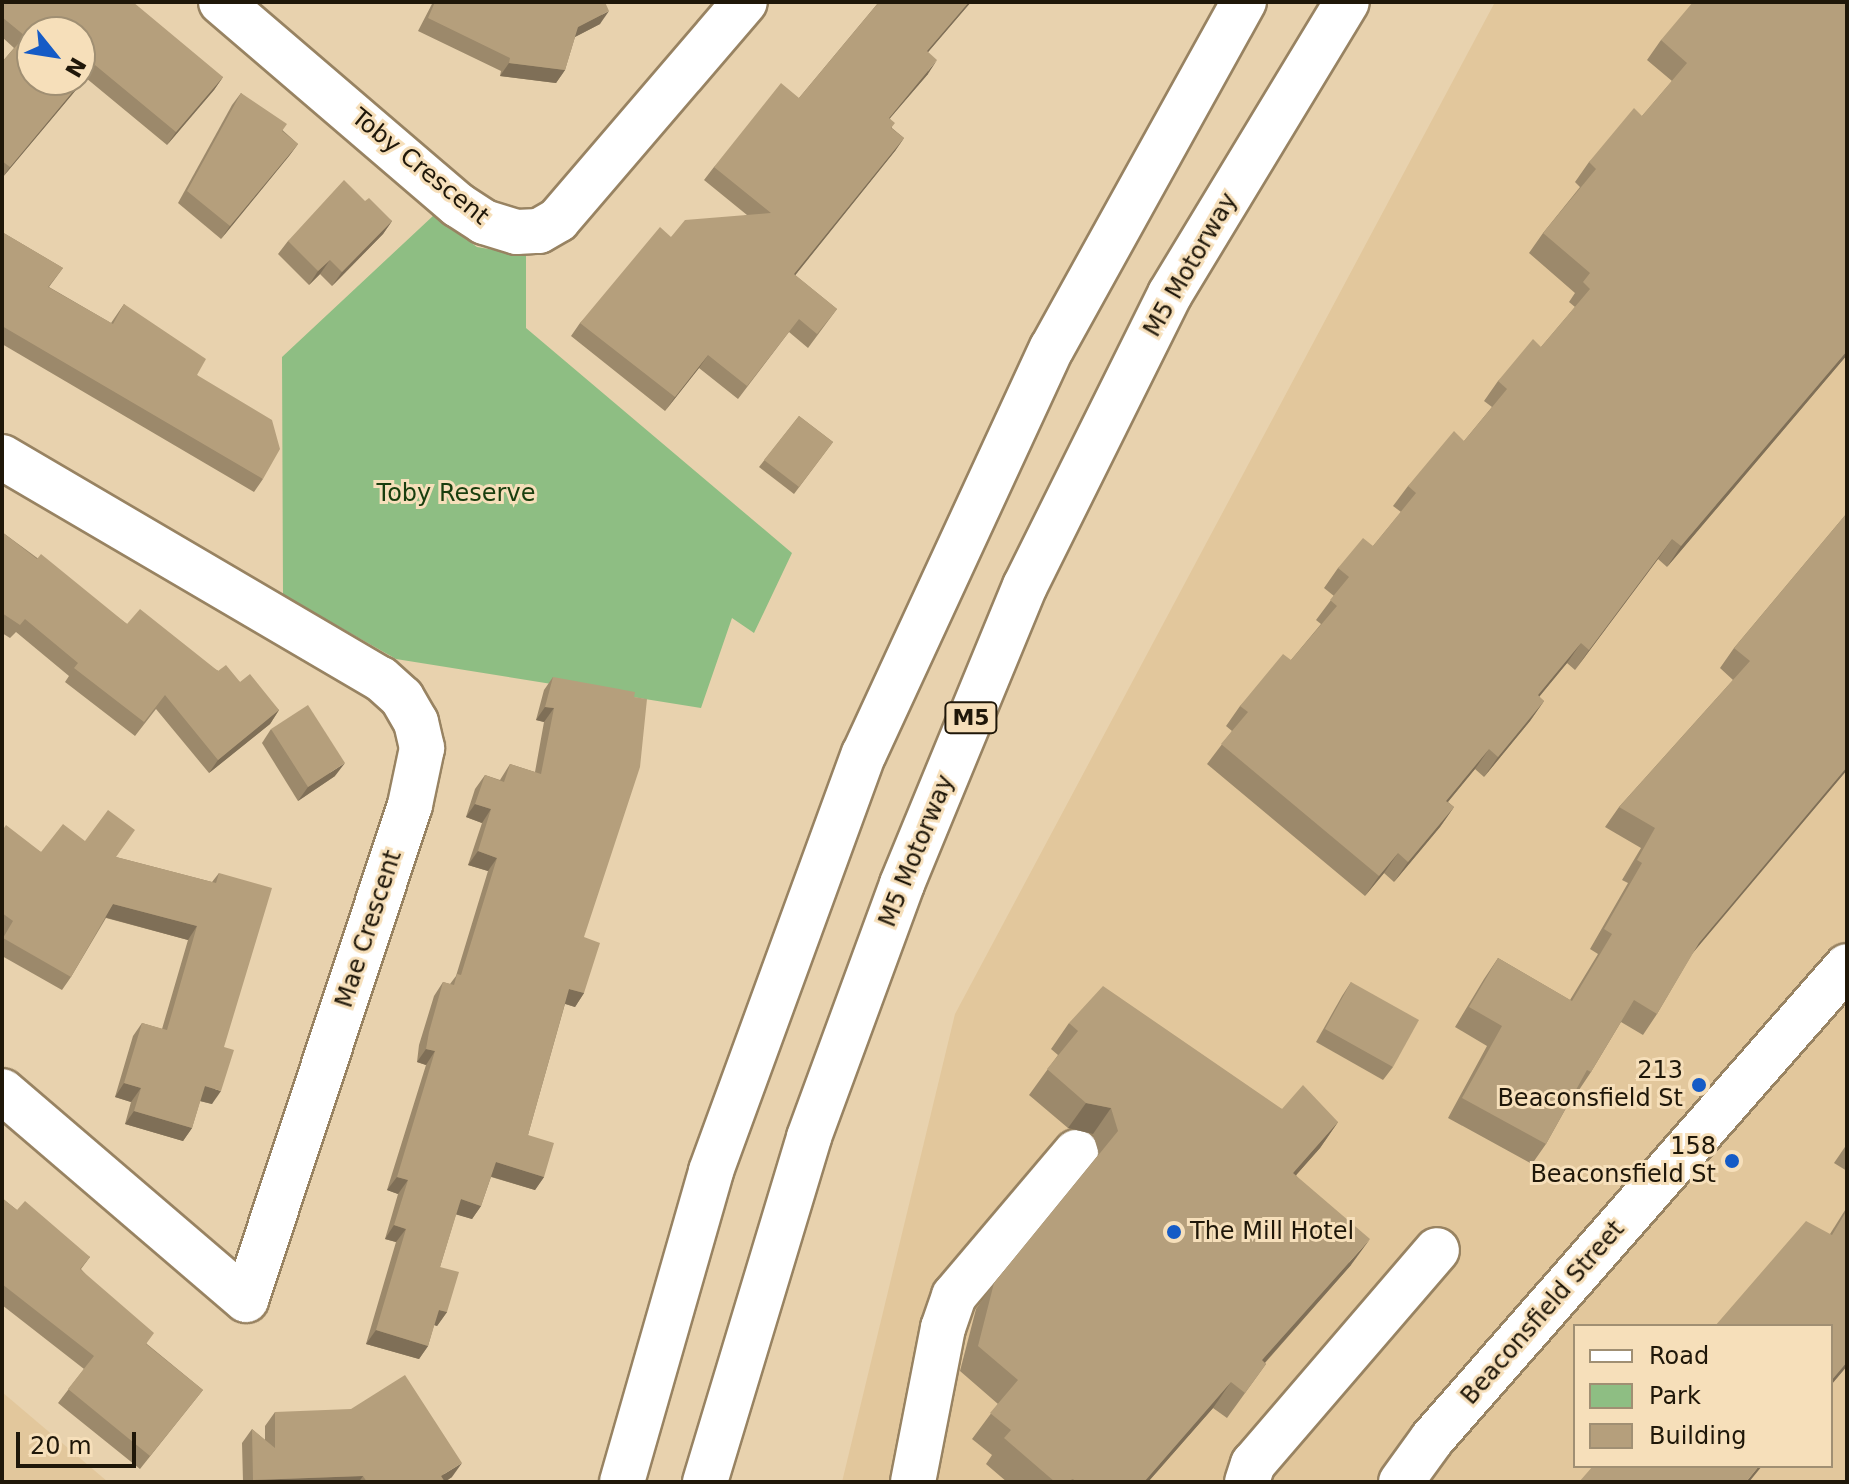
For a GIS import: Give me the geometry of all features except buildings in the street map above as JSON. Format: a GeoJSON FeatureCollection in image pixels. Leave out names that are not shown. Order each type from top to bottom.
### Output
{"type":"FeatureCollection","features":[{"type":"Feature","properties":{"kind":"main road","name":"Toby Crescent"},"geometry":{"type":"LineString","coordinates":[[221,2],[458,205],[496,228],[517,232],[539,231],[558,220],[745,2]]}},
{"type":"Feature","properties":{"kind":"main road"},"geometry":{"type":"LineString","coordinates":[[622,1482],[711,1171],[864,754],[958,543],[1052,348],[1244,2]]}},
{"type":"Feature","properties":{"kind":"main road","name":"M5 Motorway"},"geometry":{"type":"LineString","coordinates":[[705,1482],[809,1137],[902,884],[1025,586],[1170,294],[1347,2]]}},
{"type":"Feature","properties":{"kind":"main road","name":"Mae Crescent"},"geometry":{"type":"LineString","coordinates":[[2,457],[381,679],[402,698],[416,722],[422,748],[410,805],[246,1300],[2,1091]]}},
{"type":"Feature","properties":{"kind":"main road","name":"Beaconsfield Street"},"geometry":{"type":"LineString","coordinates":[[1401,1482],[1432,1439],[1847,966]]}},
{"type":"Feature","properties":{"kind":"main road"},"geometry":{"type":"LineString","coordinates":[[913,1482],[920,1464],[943,1328],[954,1296],[1076,1152]]}},
{"type":"Feature","properties":{"kind":"main road"},"geometry":{"type":"LineString","coordinates":[[1247,1482],[1253,1464],[1437,1250]]}},
{"type":"Feature","properties":{"kind":"shaded area"},"geometry":{"type":"Polygon","coordinates":[[[1495,2],[1847,2],[1847,1482],[842,1482],[955,1014],[1495,2]]]}},
{"type":"Feature","properties":{"kind":"shaded area"},"geometry":{"type":"Polygon","coordinates":[[[2,1392],[108,1482],[2,1482],[2,1392]]]}},
{"type":"Feature","properties":{"kind":"green space","name":"Toby Reserve"},"geometry":{"type":"Polygon","coordinates":[[[434,215],[477,247],[526,255],[526,328],[792,553],[754,633],[732,618],[701,708],[396,659],[283,595],[282,357],[434,215]]]}},
{"type":"Feature","properties":{"kind":"place","name":"213 Beaconsfield St"},"geometry":{"type":"Point","coordinates":[1699,1085]}},
{"type":"Feature","properties":{"kind":"place","name":"158 Beaconsfield St"},"geometry":{"type":"Point","coordinates":[1732,1161]}},
{"type":"Feature","properties":{"kind":"place","name":"The Mill Hotel"},"geometry":{"type":"Point","coordinates":[1174,1232]}}]}
